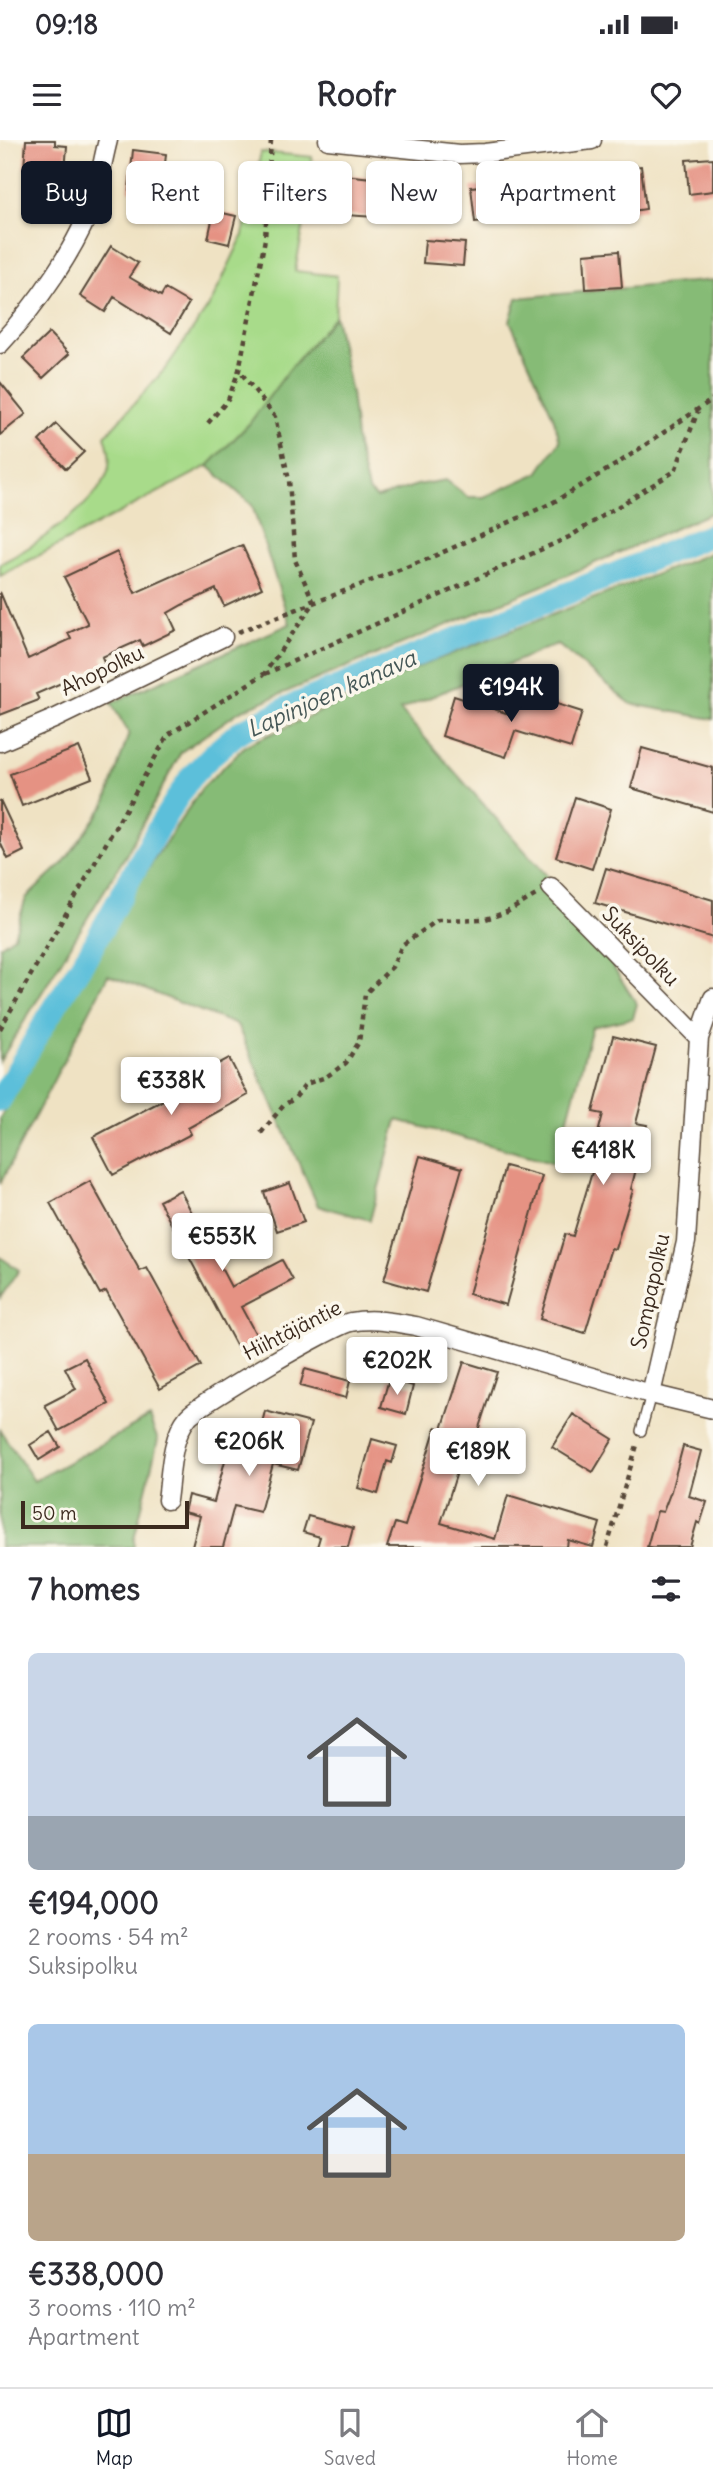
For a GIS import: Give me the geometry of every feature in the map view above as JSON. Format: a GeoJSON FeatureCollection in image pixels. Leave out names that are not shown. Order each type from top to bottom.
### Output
{"type":"FeatureCollection","features":[{"type":"Feature","properties":{"kind":"street"},"geometry":{"type":"LineString","coordinates":[[0,344],[20,323],[60,267],[86,219],[98,184],[108,140]]}},
{"type":"Feature","properties":{"kind":"street"},"geometry":{"type":"LineString","coordinates":[[328,140],[414,145],[459,154],[592,140]]}},
{"type":"Feature","properties":{"kind":"street","name":"Ahopolku"},"geometry":{"type":"LineString","coordinates":[[0,742],[223,637]]}},
{"type":"Feature","properties":{"kind":"street","name":"Suksipolku"},"geometry":{"type":"LineString","coordinates":[[551,887],[699,1038]]}},
{"type":"Feature","properties":{"kind":"street","name":"Sompapolku"},"geometry":{"type":"LineString","coordinates":[[651,1394],[686,1242],[699,1038],[713,998]]}},
{"type":"Feature","properties":{"kind":"street","name":"Hiihtäjäntie"},"geometry":{"type":"LineString","coordinates":[[167,1500],[176,1440],[189,1416],[235,1384],[348,1322],[382,1320],[416,1326],[651,1394],[713,1409]]}},
{"type":"Feature","properties":{"kind":"lane","name":"Sompapolku"},"geometry":{"type":"LineString","coordinates":[[641,1431],[651,1394]]}},
{"type":"Feature","properties":{"kind":"path"},"geometry":{"type":"LineString","coordinates":[[208,423],[228,400],[239,370],[265,239],[271,140]]}},
{"type":"Feature","properties":{"kind":"path"},"geometry":{"type":"LineString","coordinates":[[239,370],[275,416],[289,480],[295,560],[314,603]]}},
{"type":"Feature","properties":{"kind":"path"},"geometry":{"type":"LineString","coordinates":[[223,637],[430,558],[552,503],[621,462],[713,399]]}},
{"type":"Feature","properties":{"kind":"path"},"geometry":{"type":"LineString","coordinates":[[0,1029],[168,735],[264,674],[569,537],[676,471],[699,409]]}},
{"type":"Feature","properties":{"kind":"path"},"geometry":{"type":"LineString","coordinates":[[264,674],[314,603]]}},
{"type":"Feature","properties":{"kind":"path"},"geometry":{"type":"LineString","coordinates":[[261,1133],[306,1084],[326,1077],[346,1063],[359,1042],[365,994],[392,967],[402,945],[438,920],[486,919],[506,912],[551,887]]}},
{"type":"Feature","properties":{"kind":"path"},"geometry":{"type":"LineString","coordinates":[[607,1547],[641,1431]]}},
{"type":"Feature","properties":{"kind":"green space"},"geometry":{"type":"Polygon","coordinates":[[[261,152],[312,157],[312,161],[259,161],[261,152]]]}},
{"type":"Feature","properties":{"kind":"green space"},"geometry":{"type":"Polygon","coordinates":[[[245,224],[304,224],[295,271],[337,276],[335,316],[289,370],[249,424],[208,466],[0,576],[0,564],[60,525],[101,486],[109,465],[105,436],[166,368],[211,303],[243,235],[245,224]]]}},
{"type":"Feature","properties":{"kind":"green space"},"geometry":{"type":"Polygon","coordinates":[[[713,280],[713,512],[240,711],[181,752],[126,855],[0,1061],[0,946],[14,936],[26,898],[63,863],[105,805],[129,733],[111,703],[290,624],[252,505],[208,466],[249,424],[289,370],[335,316],[351,393],[357,446],[368,490],[377,498],[417,485],[446,480],[468,497],[484,497],[538,473],[560,441],[553,416],[510,321],[517,298],[713,280]]]}},
{"type":"Feature","properties":{"kind":"green space"},"geometry":{"type":"Polygon","coordinates":[[[713,552],[713,719],[631,704],[557,644],[400,710],[572,904],[637,1004],[633,1018],[592,1027],[556,1163],[397,1120],[370,1220],[318,1206],[237,1025],[108,975],[0,1184],[0,1118],[134,890],[202,788],[246,745],[423,665],[713,552]]]}},
{"type":"Feature","properties":{"kind":"green space"},"geometry":{"type":"Polygon","coordinates":[[[0,1257],[19,1270],[0,1298],[0,1257]]]}},
{"type":"Feature","properties":{"kind":"green space"},"geometry":{"type":"Polygon","coordinates":[[[149,1418],[158,1440],[134,1547],[0,1547],[0,1430],[34,1481],[149,1418]]]}},
{"type":"Feature","properties":{"kind":"building"},"geometry":{"type":"Polygon","coordinates":[[[26,140],[55,140],[55,145],[67,146],[66,161],[25,161],[26,140]]]}},
{"type":"Feature","properties":{"kind":"building"},"geometry":{"type":"Polygon","coordinates":[[[133,150],[166,154],[165,161],[132,161],[133,150]]]}},
{"type":"Feature","properties":{"kind":"building"},"geometry":{"type":"Polygon","coordinates":[[[713,158],[713,191],[689,194],[686,160],[713,158]]]}},
{"type":"Feature","properties":{"kind":"building"},"geometry":{"type":"Polygon","coordinates":[[[640,166],[646,209],[640,210],[640,166]]]}},
{"type":"Feature","properties":{"kind":"building"},"geometry":{"type":"Polygon","coordinates":[[[352,176],[366,177],[366,216],[352,215],[352,176]]]}},
{"type":"Feature","properties":{"kind":"building"},"geometry":{"type":"Polygon","coordinates":[[[471,187],[476,187],[476,222],[475,222],[471,187]]]}},
{"type":"Feature","properties":{"kind":"building"},"geometry":{"type":"Polygon","coordinates":[[[224,213],[236,216],[229,244],[208,239],[211,224],[224,224],[224,213]]]}},
{"type":"Feature","properties":{"kind":"building"},"geometry":{"type":"Polygon","coordinates":[[[425,240],[465,243],[463,266],[423,263],[425,240]]]}},
{"type":"Feature","properties":{"kind":"building"},"geometry":{"type":"Polygon","coordinates":[[[111,246],[138,263],[129,277],[161,296],[165,289],[189,303],[171,333],[114,297],[105,312],[80,296],[111,246]]]}},
{"type":"Feature","properties":{"kind":"building"},"geometry":{"type":"Polygon","coordinates":[[[619,251],[622,287],[586,289],[584,254],[619,251]]]}},
{"type":"Feature","properties":{"kind":"building"},"geometry":{"type":"Polygon","coordinates":[[[49,333],[69,354],[43,378],[23,358],[49,333]]]}},
{"type":"Feature","properties":{"kind":"building"},"geometry":{"type":"Polygon","coordinates":[[[0,382],[26,414],[0,435],[0,382]]]}},
{"type":"Feature","properties":{"kind":"building"},"geometry":{"type":"Polygon","coordinates":[[[56,424],[84,452],[66,469],[39,441],[56,424]]]}},
{"type":"Feature","properties":{"kind":"building"},"geometry":{"type":"Polygon","coordinates":[[[242,545],[262,588],[224,606],[216,589],[182,605],[168,613],[176,630],[143,646],[140,640],[102,657],[105,664],[36,694],[39,700],[0,715],[0,592],[28,659],[71,639],[68,633],[88,624],[64,577],[117,552],[135,593],[242,545]]]}},
{"type":"Feature","properties":{"kind":"building"},"geometry":{"type":"Polygon","coordinates":[[[519,692],[582,712],[571,748],[515,731],[506,757],[442,736],[454,696],[512,715],[519,692]]]}},
{"type":"Feature","properties":{"kind":"building"},"geometry":{"type":"Polygon","coordinates":[[[79,747],[92,778],[22,806],[10,774],[79,747]]]}},
{"type":"Feature","properties":{"kind":"building"},"geometry":{"type":"Polygon","coordinates":[[[642,748],[713,768],[713,812],[631,788],[642,748]]]}},
{"type":"Feature","properties":{"kind":"building"},"geometry":{"type":"Polygon","coordinates":[[[575,797],[611,809],[592,869],[556,857],[575,797]]]}},
{"type":"Feature","properties":{"kind":"building"},"geometry":{"type":"Polygon","coordinates":[[[0,800],[24,851],[8,859],[0,842],[0,800]]]}},
{"type":"Feature","properties":{"kind":"building"},"geometry":{"type":"Polygon","coordinates":[[[606,868],[713,900],[713,938],[595,903],[606,868]]]}},
{"type":"Feature","properties":{"kind":"building"},"geometry":{"type":"Polygon","coordinates":[[[613,1036],[656,1047],[636,1123],[647,1125],[631,1189],[633,1190],[615,1249],[611,1248],[585,1333],[540,1319],[565,1234],[573,1236],[593,1169],[589,1168],[603,1114],[593,1112],[613,1036]]]}},
{"type":"Feature","properties":{"kind":"building"},"geometry":{"type":"Polygon","coordinates":[[[229,1058],[248,1095],[188,1128],[191,1134],[113,1175],[93,1137],[171,1096],[168,1091],[229,1058]]]}},
{"type":"Feature","properties":{"kind":"building"},"geometry":{"type":"Polygon","coordinates":[[[420,1156],[462,1168],[426,1292],[384,1280],[420,1156]]]}},
{"type":"Feature","properties":{"kind":"building"},"geometry":{"type":"Polygon","coordinates":[[[505,1166],[542,1176],[506,1305],[469,1294],[505,1166]]]}},
{"type":"Feature","properties":{"kind":"building"},"geometry":{"type":"Polygon","coordinates":[[[90,1181],[140,1271],[147,1268],[201,1366],[160,1389],[106,1291],[100,1294],[50,1203],[90,1181]]]}},
{"type":"Feature","properties":{"kind":"building"},"geometry":{"type":"Polygon","coordinates":[[[290,1183],[304,1222],[277,1231],[264,1192],[290,1183]]]}},
{"type":"Feature","properties":{"kind":"building"},"geometry":{"type":"Polygon","coordinates":[[[180,1190],[231,1287],[282,1260],[293,1280],[241,1307],[259,1340],[239,1351],[159,1201],[180,1190]]]}},
{"type":"Feature","properties":{"kind":"building"},"geometry":{"type":"Polygon","coordinates":[[[85,1358],[109,1404],[59,1431],[45,1405],[76,1389],[65,1368],[85,1358]]]}},
{"type":"Feature","properties":{"kind":"building"},"geometry":{"type":"Polygon","coordinates":[[[464,1362],[497,1372],[475,1440],[468,1437],[441,1523],[495,1539],[508,1495],[600,1523],[593,1547],[568,1540],[567,1547],[387,1547],[395,1523],[405,1526],[436,1427],[442,1429],[464,1362]]]}},
{"type":"Feature","properties":{"kind":"building"},"geometry":{"type":"Polygon","coordinates":[[[305,1369],[350,1381],[346,1398],[300,1386],[305,1369]]]}},
{"type":"Feature","properties":{"kind":"building"},"geometry":{"type":"Polygon","coordinates":[[[389,1379],[413,1386],[406,1414],[381,1407],[389,1379]]]}},
{"type":"Feature","properties":{"kind":"building"},"geometry":{"type":"Polygon","coordinates":[[[265,1411],[311,1423],[298,1470],[273,1464],[260,1512],[234,1506],[223,1547],[192,1547],[200,1516],[184,1512],[188,1495],[214,1502],[227,1453],[253,1460],[265,1411]]]}},
{"type":"Feature","properties":{"kind":"building"},"geometry":{"type":"Polygon","coordinates":[[[573,1414],[613,1439],[593,1472],[552,1447],[573,1414]]]}},
{"type":"Feature","properties":{"kind":"building"},"geometry":{"type":"Polygon","coordinates":[[[51,1432],[60,1447],[39,1460],[30,1445],[51,1432]]]}},
{"type":"Feature","properties":{"kind":"building"},"geometry":{"type":"Polygon","coordinates":[[[372,1439],[397,1446],[392,1463],[387,1461],[378,1494],[358,1488],[372,1439]]]}},
{"type":"Feature","properties":{"kind":"building"},"geometry":{"type":"Polygon","coordinates":[[[683,1446],[701,1451],[689,1496],[707,1502],[700,1524],[697,1522],[690,1547],[647,1547],[657,1511],[663,1512],[671,1491],[683,1446]]]}},
{"type":"Feature","properties":{"kind":"building"},"geometry":{"type":"Polygon","coordinates":[[[308,1516],[353,1528],[348,1547],[317,1547],[320,1537],[303,1532],[308,1516]]]}},
{"type":"Feature","properties":{"kind":"waterway","name":"Lapinjoen kanava"},"geometry":{"type":"LineString","coordinates":[[0,1100],[190,778],[239,732],[289,707],[713,534]]}}]}
